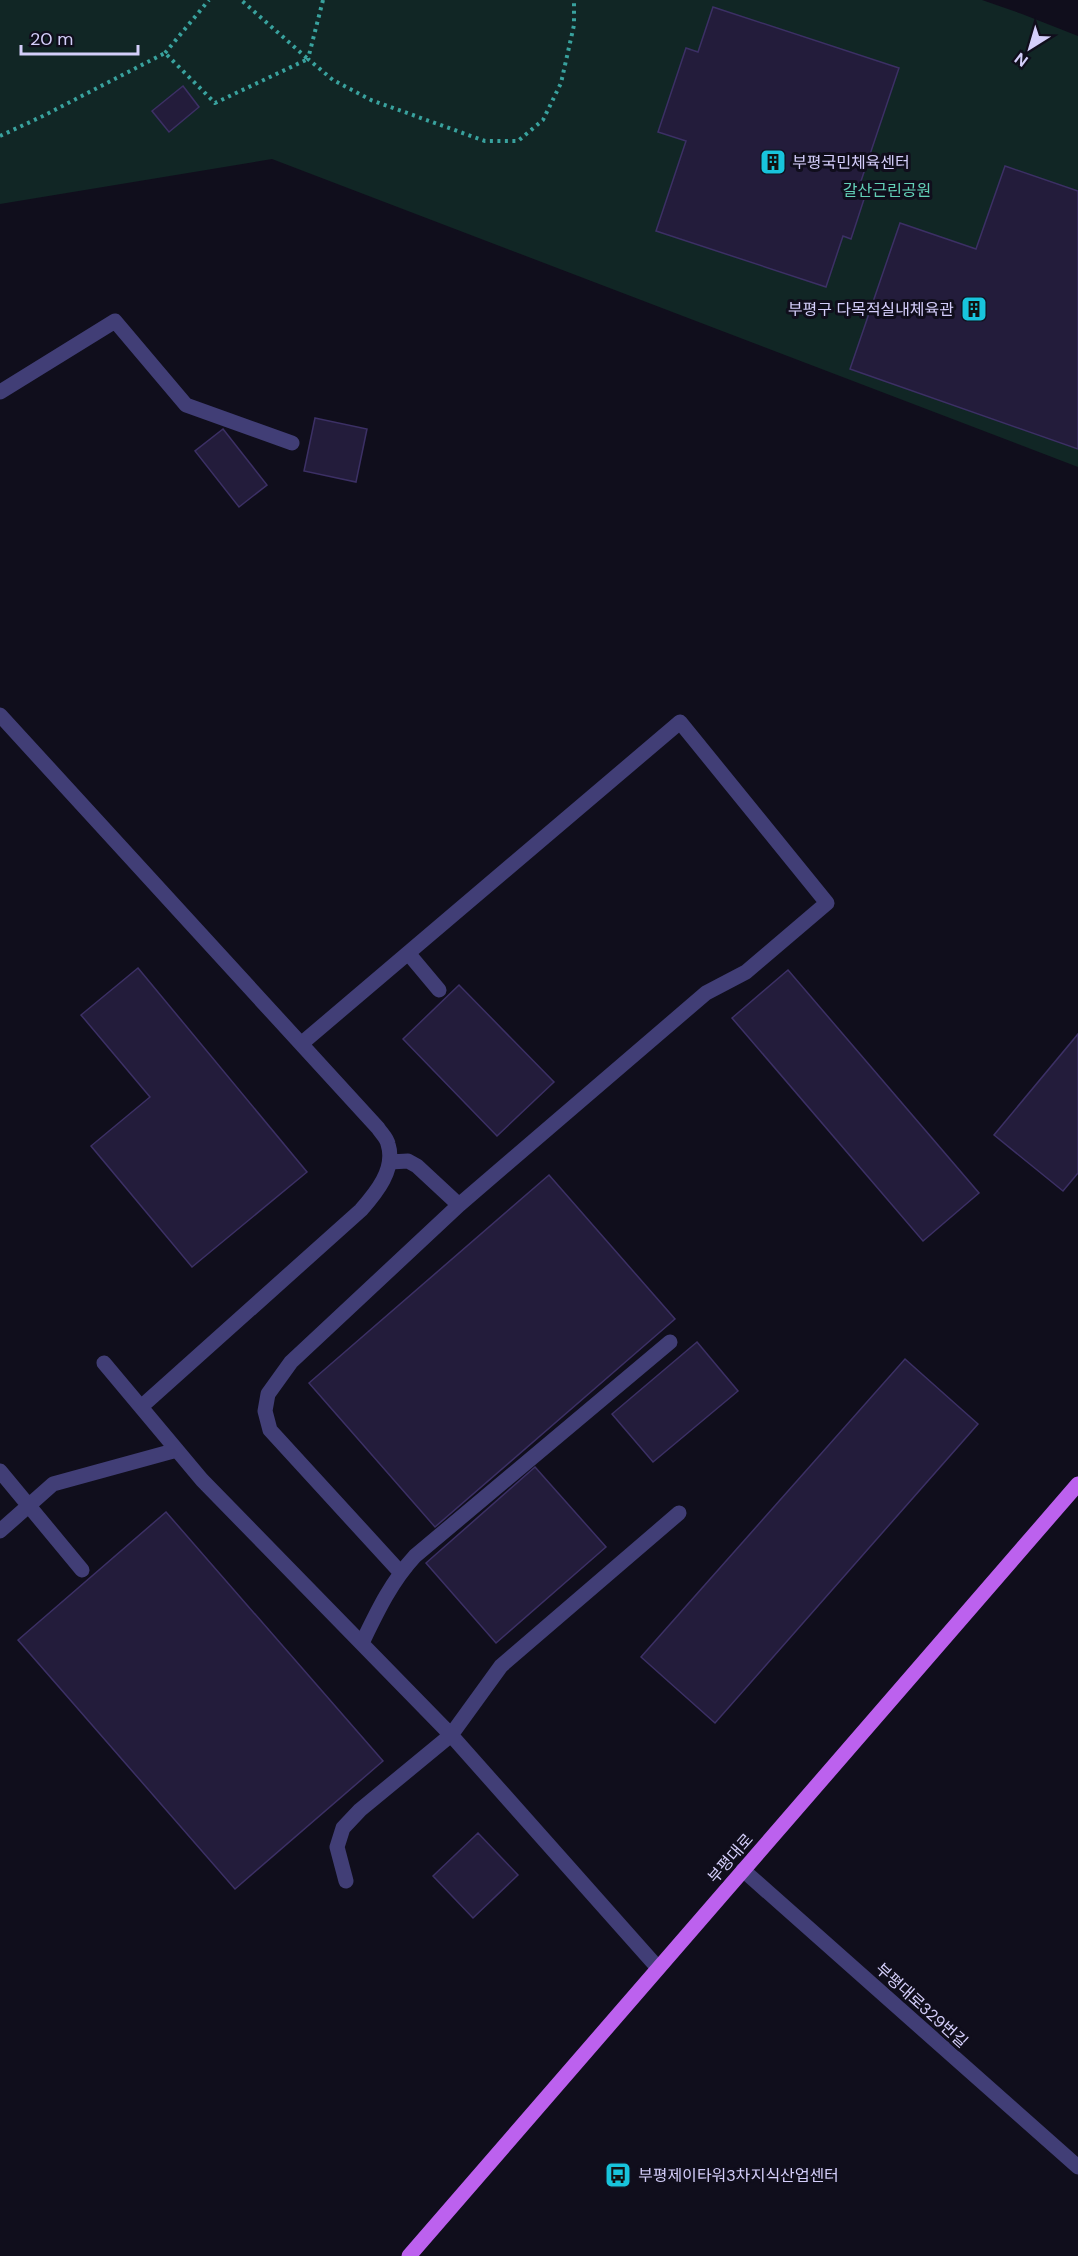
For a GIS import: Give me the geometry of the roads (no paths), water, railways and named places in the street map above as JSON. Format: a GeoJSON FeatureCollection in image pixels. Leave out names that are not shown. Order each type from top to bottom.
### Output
{"type":"FeatureCollection","features":[{"type":"Feature","properties":{"kind":"main road","name":"부평대로"},"geometry":{"type":"LineString","coordinates":[[409,2256],[1078,1484]]}},
{"type":"Feature","properties":{"kind":"street"},"geometry":{"type":"LineString","coordinates":[[0,392],[115,321],[186,405],[292,443]]}},
{"type":"Feature","properties":{"kind":"street"},"geometry":{"type":"LineString","coordinates":[[0,715],[378,1128],[388,1142],[390,1162],[379,1189],[361,1210],[141,1407]]}},
{"type":"Feature","properties":{"kind":"street"},"geometry":{"type":"LineString","coordinates":[[301,1044],[680,722],[827,903],[746,972],[706,993],[459,1204],[291,1362],[278,1377],[268,1394],[265,1411],[270,1430],[400,1572]]}},
{"type":"Feature","properties":{"kind":"street"},"geometry":{"type":"LineString","coordinates":[[408,953],[439,990]]}},
{"type":"Feature","properties":{"kind":"street"},"geometry":{"type":"LineString","coordinates":[[390,1162],[408,1161],[417,1166],[459,1204]]}},
{"type":"Feature","properties":{"kind":"street"},"geometry":{"type":"LineString","coordinates":[[362,1643],[387,1592],[400,1572],[415,1556],[669,1342]]}},
{"type":"Feature","properties":{"kind":"street"},"geometry":{"type":"LineString","coordinates":[[104,1363],[202,1480],[451,1735],[658,1968]]}},
{"type":"Feature","properties":{"kind":"street"},"geometry":{"type":"LineString","coordinates":[[0,1532],[54,1485],[177,1450]]}},
{"type":"Feature","properties":{"kind":"street"},"geometry":{"type":"LineString","coordinates":[[0,1471],[82,1569]]}},
{"type":"Feature","properties":{"kind":"street"},"geometry":{"type":"LineString","coordinates":[[346,1881],[337,1847],[343,1828],[360,1810],[451,1735],[501,1666],[679,1513]]}},
{"type":"Feature","properties":{"kind":"street","name":"부평대로329번길"},"geometry":{"type":"LineString","coordinates":[[743,1870],[1078,2167]]}},
{"type":"Feature","properties":{"kind":"place","name":"부평국민체육센터"},"geometry":{"type":"Point","coordinates":[773,162]}},
{"type":"Feature","properties":{"kind":"place","name":"부평구 다목적실내체육관"},"geometry":{"type":"Point","coordinates":[974,309]}},
{"type":"Feature","properties":{"kind":"place","name":"부평제이타워3차지식산업센터"},"geometry":{"type":"Point","coordinates":[618,2175]}},
{"type":"Feature","properties":{"kind":"park label","name":"갈산근린공원"},"geometry":{"type":"Point","coordinates":[887,190]}}]}
